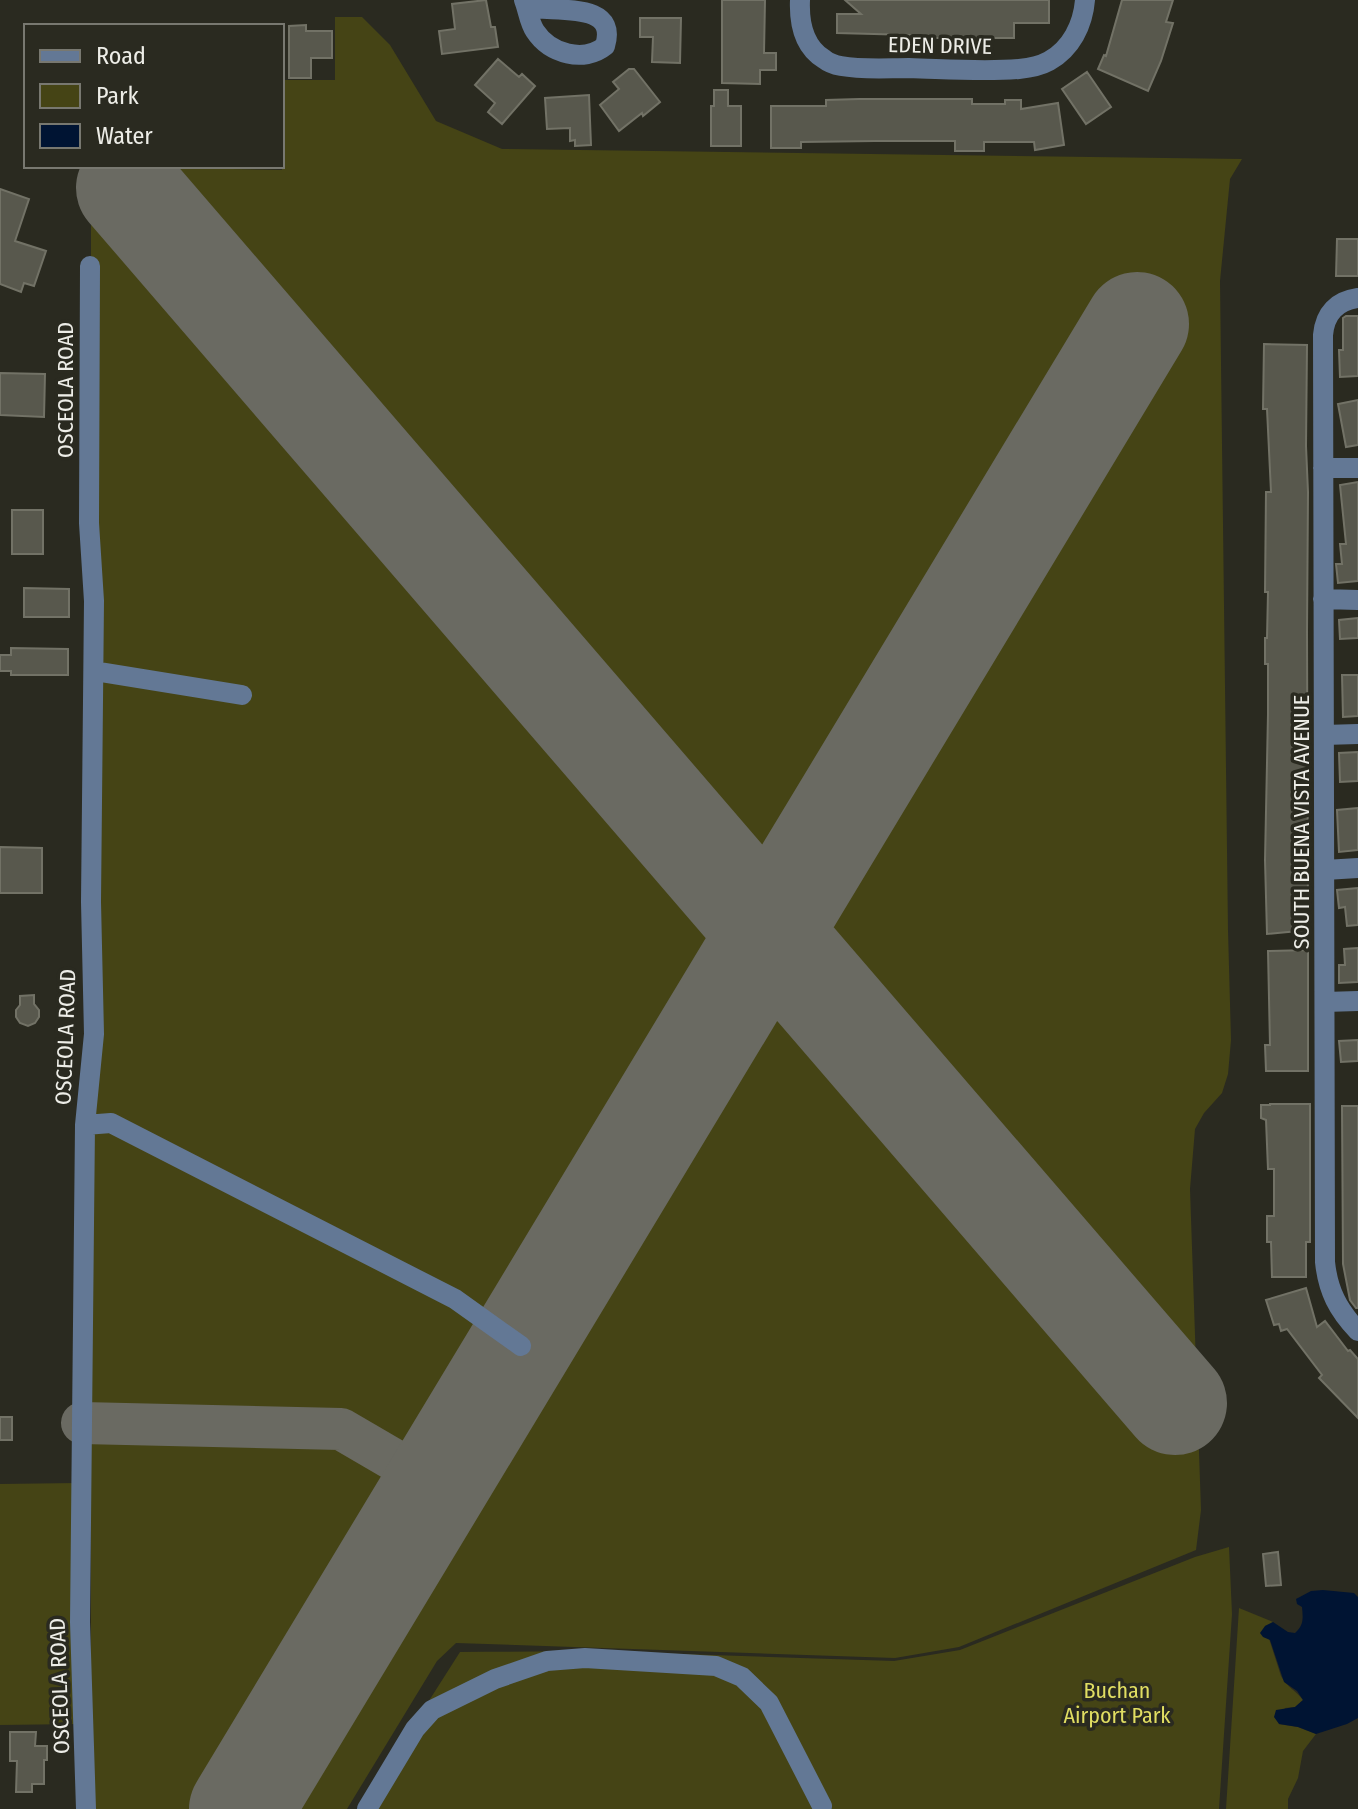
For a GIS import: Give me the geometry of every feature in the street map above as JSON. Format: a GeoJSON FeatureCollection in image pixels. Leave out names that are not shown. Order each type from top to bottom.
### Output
{"type":"FeatureCollection","features":[{"type":"Feature","properties":{"kind":"street","name":"EDEN DRIVE"},"geometry":{"type":"LineString","coordinates":[[800,0],[801,24],[808,42],[823,59],[836,65],[1004,70],[1041,64],[1062,51],[1078,30],[1085,0]]}},
{"type":"Feature","properties":{"kind":"street","name":"OSCEOLA ROAD"},"geometry":{"type":"LineString","coordinates":[[86,1809],[80,1622],[85,1125],[94,1034],[90,266]]}},
{"type":"Feature","properties":{"kind":"street","name":"SOUTH BUENA VISTA AVENUE"},"geometry":{"type":"LineString","coordinates":[[1356,1326],[1335,1303],[1325,1262],[1323,331],[1328,315],[1335,307],[1346,300],[1358,298]]}},
{"type":"Feature","properties":{"kind":"street"},"geometry":{"type":"LineString","coordinates":[[1323,468],[1358,468]]}},
{"type":"Feature","properties":{"kind":"street"},"geometry":{"type":"LineString","coordinates":[[1323,599],[1358,600]]}},
{"type":"Feature","properties":{"kind":"street"},"geometry":{"type":"LineString","coordinates":[[94,671],[242,695]]}},
{"type":"Feature","properties":{"kind":"street"},"geometry":{"type":"LineString","coordinates":[[1324,735],[1358,734]]}},
{"type":"Feature","properties":{"kind":"street"},"geometry":{"type":"LineString","coordinates":[[1325,870],[1358,868]]}},
{"type":"Feature","properties":{"kind":"street"},"geometry":{"type":"LineString","coordinates":[[1325,1002],[1358,1001]]}},
{"type":"Feature","properties":{"kind":"street"},"geometry":{"type":"LineString","coordinates":[[85,1125],[111,1123],[125,1130],[455,1299],[521,1346]]}},
{"type":"Feature","properties":{"kind":"street"},"geometry":{"type":"LineString","coordinates":[[367,1809],[415,1729],[432,1710],[495,1679],[547,1661],[585,1658],[716,1666],[742,1677],[769,1703],[822,1806]]}},
{"type":"Feature","properties":{"kind":"green space"},"geometry":{"type":"Polygon","coordinates":[[[335,17],[362,17],[390,45],[436,121],[502,149],[1242,159],[1230,179],[1220,281],[1231,1040],[1228,1074],[1222,1093],[1204,1113],[1195,1129],[1190,1189],[1201,1510],[1196,1550],[959,1647],[895,1658],[456,1643],[437,1661],[347,1809],[91,1809],[91,168],[282,170],[284,80],[335,80],[335,17]]]}},
{"type":"Feature","properties":{"kind":"green space"},"geometry":{"type":"Polygon","coordinates":[[[78,1483],[79,1724],[0,1725],[0,1484],[78,1483]]]}},
{"type":"Feature","properties":{"kind":"green space","name":"Buchan Airport Park"},"geometry":{"type":"Polygon","coordinates":[[[1229,1547],[1232,1614],[1219,1809],[360,1809],[460,1652],[592,1651],[894,1661],[960,1650],[1195,1557],[1229,1547]]]}},
{"type":"Feature","properties":{"kind":"green space"},"geometry":{"type":"Polygon","coordinates":[[[1239,1608],[1273,1622],[1265,1626],[1281,1676],[1303,1700],[1295,1707],[1285,1708],[1279,1724],[1316,1734],[1303,1751],[1298,1778],[1288,1799],[1288,1809],[1226,1809],[1239,1608]]]}},
{"type":"Feature","properties":{"kind":"water"},"geometry":{"type":"Polygon","coordinates":[[[1311,1591],[1354,1593],[1358,1597],[1358,1718],[1316,1734],[1279,1724],[1274,1717],[1276,1710],[1295,1707],[1303,1700],[1297,1691],[1284,1682],[1270,1640],[1260,1633],[1273,1622],[1295,1633],[1303,1618],[1302,1607],[1296,1599],[1311,1591]]]}},
{"type":"Feature","properties":{"kind":"building"},"geometry":{"type":"Polygon","coordinates":[[[486,0],[498,47],[442,54],[439,31],[455,29],[452,4],[486,0]]]}},
{"type":"Feature","properties":{"kind":"building"},"geometry":{"type":"Polygon","coordinates":[[[722,0],[765,0],[764,53],[776,53],[776,70],[760,70],[760,84],[722,83],[722,0]]]}},
{"type":"Feature","properties":{"kind":"building"},"geometry":{"type":"Polygon","coordinates":[[[845,0],[1049,0],[1049,23],[1014,23],[1014,38],[977,38],[977,41],[837,33],[837,14],[861,14],[845,0]]]}},
{"type":"Feature","properties":{"kind":"building"},"geometry":{"type":"Polygon","coordinates":[[[1122,0],[1173,0],[1166,22],[1173,23],[1148,91],[1098,69],[1106,56],[1122,0]]]}},
{"type":"Feature","properties":{"kind":"building"},"geometry":{"type":"Polygon","coordinates":[[[640,18],[681,18],[680,63],[652,62],[653,37],[640,37],[640,18]]]}},
{"type":"Feature","properties":{"kind":"building"},"geometry":{"type":"Polygon","coordinates":[[[306,25],[306,31],[332,31],[332,58],[311,58],[311,78],[289,78],[289,26],[306,25]]]}},
{"type":"Feature","properties":{"kind":"building"},"geometry":{"type":"Polygon","coordinates":[[[498,59],[535,86],[502,124],[488,112],[495,103],[475,85],[498,59]]]}},
{"type":"Feature","properties":{"kind":"building"},"geometry":{"type":"Polygon","coordinates":[[[629,69],[634,69],[660,102],[619,131],[600,105],[619,89],[613,82],[629,69]]]}},
{"type":"Feature","properties":{"kind":"building"},"geometry":{"type":"Polygon","coordinates":[[[1087,72],[1111,107],[1086,124],[1062,89],[1087,72]]]}},
{"type":"Feature","properties":{"kind":"building"},"geometry":{"type":"Polygon","coordinates":[[[714,90],[728,90],[728,106],[741,106],[741,146],[711,146],[714,90]]]}},
{"type":"Feature","properties":{"kind":"building"},"geometry":{"type":"Polygon","coordinates":[[[589,95],[591,145],[575,146],[575,140],[570,141],[570,128],[547,129],[545,98],[589,95]]]}},
{"type":"Feature","properties":{"kind":"building"},"geometry":{"type":"Polygon","coordinates":[[[972,99],[972,104],[1005,104],[1005,100],[1021,100],[1021,109],[1058,103],[1064,145],[1035,150],[1034,142],[984,142],[984,151],[955,151],[955,141],[875,141],[801,142],[801,148],[771,148],[771,106],[826,106],[826,100],[972,99]]]}},
{"type":"Feature","properties":{"kind":"building"},"geometry":{"type":"Polygon","coordinates":[[[0,189],[29,199],[15,241],[46,251],[34,286],[24,283],[21,292],[0,284],[0,189]]]}},
{"type":"Feature","properties":{"kind":"building"},"geometry":{"type":"Polygon","coordinates":[[[1337,239],[1358,239],[1358,276],[1336,276],[1337,239]]]}},
{"type":"Feature","properties":{"kind":"building"},"geometry":{"type":"Polygon","coordinates":[[[1358,316],[1358,376],[1340,377],[1339,350],[1343,350],[1343,318],[1358,316]]]}},
{"type":"Feature","properties":{"kind":"building"},"geometry":{"type":"Polygon","coordinates":[[[1264,344],[1307,345],[1308,492],[1308,930],[1267,934],[1268,664],[1265,664],[1265,638],[1268,592],[1265,592],[1266,492],[1271,492],[1267,409],[1263,409],[1264,344]]]}},
{"type":"Feature","properties":{"kind":"building"},"geometry":{"type":"Polygon","coordinates":[[[0,373],[45,374],[44,417],[0,415],[0,373]]]}},
{"type":"Feature","properties":{"kind":"building"},"geometry":{"type":"Polygon","coordinates":[[[1358,400],[1358,445],[1346,447],[1338,404],[1358,400]]]}},
{"type":"Feature","properties":{"kind":"building"},"geometry":{"type":"Polygon","coordinates":[[[1358,482],[1358,581],[1338,583],[1336,564],[1342,564],[1340,544],[1346,544],[1340,485],[1358,482]]]}},
{"type":"Feature","properties":{"kind":"building"},"geometry":{"type":"Polygon","coordinates":[[[12,510],[43,510],[43,554],[12,554],[12,510]]]}},
{"type":"Feature","properties":{"kind":"building"},"geometry":{"type":"Polygon","coordinates":[[[24,588],[69,589],[69,617],[24,617],[24,588]]]}},
{"type":"Feature","properties":{"kind":"building"},"geometry":{"type":"Polygon","coordinates":[[[1358,618],[1358,638],[1340,639],[1339,620],[1358,618]]]}},
{"type":"Feature","properties":{"kind":"building"},"geometry":{"type":"Polygon","coordinates":[[[11,648],[68,649],[68,675],[11,675],[11,671],[0,671],[0,655],[11,655],[11,648]]]}},
{"type":"Feature","properties":{"kind":"building"},"geometry":{"type":"Polygon","coordinates":[[[1342,675],[1358,675],[1358,716],[1343,717],[1342,675]]]}},
{"type":"Feature","properties":{"kind":"building"},"geometry":{"type":"Polygon","coordinates":[[[1358,752],[1358,781],[1340,782],[1339,753],[1358,752]]]}},
{"type":"Feature","properties":{"kind":"building"},"geometry":{"type":"Polygon","coordinates":[[[1358,808],[1358,850],[1339,852],[1337,810],[1358,808]]]}},
{"type":"Feature","properties":{"kind":"building"},"geometry":{"type":"Polygon","coordinates":[[[0,847],[42,848],[42,893],[0,893],[0,847]]]}},
{"type":"Feature","properties":{"kind":"building"},"geometry":{"type":"Polygon","coordinates":[[[1358,888],[1358,925],[1347,926],[1345,907],[1339,908],[1337,890],[1358,888]]]}},
{"type":"Feature","properties":{"kind":"building"},"geometry":{"type":"Polygon","coordinates":[[[1358,948],[1358,982],[1339,983],[1339,965],[1345,965],[1344,949],[1358,948]]]}},
{"type":"Feature","properties":{"kind":"building"},"geometry":{"type":"Polygon","coordinates":[[[1308,950],[1308,1071],[1266,1071],[1265,1045],[1270,1045],[1268,951],[1308,950]]]}},
{"type":"Feature","properties":{"kind":"building"},"geometry":{"type":"Polygon","coordinates":[[[34,995],[39,1017],[28,1026],[20,1023],[16,1010],[20,1005],[20,996],[34,995]]]}},
{"type":"Feature","properties":{"kind":"building"},"geometry":{"type":"Polygon","coordinates":[[[1358,1040],[1358,1061],[1341,1062],[1339,1041],[1358,1040]]]}},
{"type":"Feature","properties":{"kind":"building"},"geometry":{"type":"Polygon","coordinates":[[[1310,1104],[1310,1242],[1306,1242],[1306,1277],[1272,1277],[1267,1216],[1274,1216],[1274,1169],[1268,1169],[1266,1120],[1261,1118],[1261,1105],[1310,1104]]]}},
{"type":"Feature","properties":{"kind":"building"},"geometry":{"type":"Polygon","coordinates":[[[1342,1106],[1358,1106],[1358,1308],[1350,1300],[1343,1264],[1342,1106]]]}},
{"type":"Feature","properties":{"kind":"building"},"geometry":{"type":"Polygon","coordinates":[[[1306,1288],[1317,1327],[1325,1321],[1358,1359],[1358,1418],[1319,1378],[1322,1375],[1287,1329],[1281,1331],[1279,1324],[1274,1325],[1266,1300],[1306,1288]]]}},
{"type":"Feature","properties":{"kind":"building"},"geometry":{"type":"Polygon","coordinates":[[[0,1417],[12,1417],[12,1440],[0,1440],[0,1417]]]}},
{"type":"Feature","properties":{"kind":"building"},"geometry":{"type":"Polygon","coordinates":[[[1278,1552],[1281,1585],[1266,1586],[1263,1554],[1278,1552]]]}},
{"type":"Feature","properties":{"kind":"building"},"geometry":{"type":"Polygon","coordinates":[[[10,1732],[36,1732],[35,1746],[47,1746],[44,1784],[32,1784],[32,1792],[16,1792],[17,1761],[10,1761],[10,1732]]]}},
{"type":"Feature","properties":{"kind":"taxiway"},"geometry":{"type":"LineString","coordinates":[[82,1423],[341,1429],[437,1485]]}},
{"type":"Feature","properties":{"kind":"runway"},"geometry":{"type":"LineString","coordinates":[[128,188],[1175,1403]]}},
{"type":"Feature","properties":{"kind":"runway"},"geometry":{"type":"LineString","coordinates":[[241,1809],[1137,324]]}}]}
